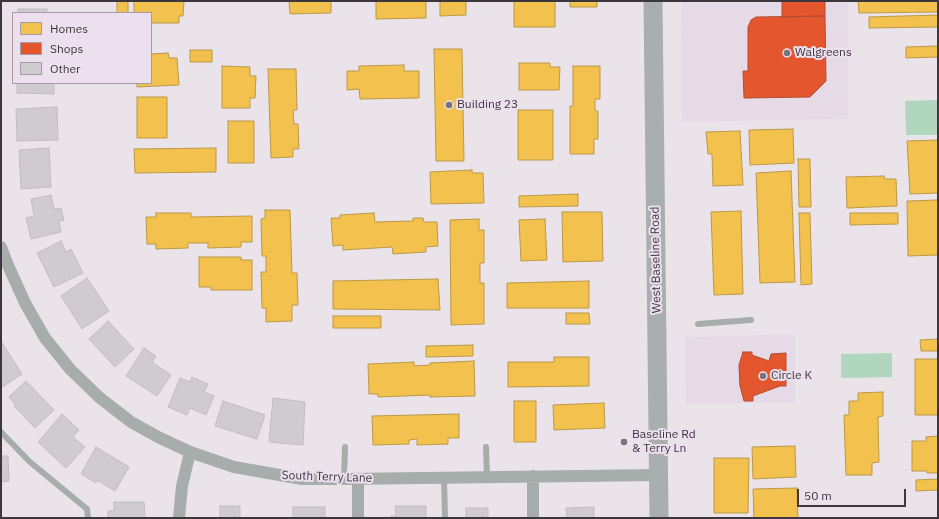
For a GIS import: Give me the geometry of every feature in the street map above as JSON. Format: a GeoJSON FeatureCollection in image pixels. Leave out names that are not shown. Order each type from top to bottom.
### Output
{"type":"FeatureCollection","features":[{"type":"Feature","properties":{"kind":"main road","name":"West Baseline Road"},"geometry":{"type":"LineString","coordinates":[[653,1],[659,518]]}},
{"type":"Feature","properties":{"kind":"street","name":"South Terry Lane"},"geometry":{"type":"LineString","coordinates":[[1,247],[6,263],[25,303],[45,338],[70,369],[100,398],[131,422],[190,452],[234,467],[302,479],[659,475]]}},
{"type":"Feature","properties":{"kind":"street"},"geometry":{"type":"LineString","coordinates":[[179,518],[182,486],[190,452]]}},
{"type":"Feature","properties":{"kind":"street"},"geometry":{"type":"LineString","coordinates":[[533,476],[533,518]]}},
{"type":"Feature","properties":{"kind":"street"},"geometry":{"type":"LineString","coordinates":[[358,479],[358,518]]}},
{"type":"Feature","properties":{"kind":"lane"},"geometry":{"type":"LineString","coordinates":[[698,324],[751,320]]}},
{"type":"Feature","properties":{"kind":"lane"},"geometry":{"type":"LineString","coordinates":[[1,432],[30,462],[87,509],[88,518]]}},
{"type":"Feature","properties":{"kind":"lane"},"geometry":{"type":"LineString","coordinates":[[486,446],[486,477]]}},
{"type":"Feature","properties":{"kind":"lane"},"geometry":{"type":"LineString","coordinates":[[344,479],[345,447]]}},
{"type":"Feature","properties":{"kind":"lane"},"geometry":{"type":"LineString","coordinates":[[444,477],[445,518]]}},
{"type":"Feature","properties":{"kind":"shaded area"},"geometry":{"type":"Polygon","coordinates":[[[681,1],[848,1],[848,119],[682,122],[681,1]]]}},
{"type":"Feature","properties":{"kind":"shaded area"},"geometry":{"type":"Polygon","coordinates":[[[795,334],[795,402],[686,404],[685,337],[795,334]]]}},
{"type":"Feature","properties":{"kind":"green space"},"geometry":{"type":"Polygon","coordinates":[[[938,100],[938,135],[906,135],[905,101],[938,100]]]}},
{"type":"Feature","properties":{"kind":"green space"},"geometry":{"type":"Polygon","coordinates":[[[892,353],[892,377],[841,378],[841,354],[892,353]]]}},
{"type":"Feature","properties":{"kind":"building: Homes"},"geometry":{"type":"Polygon","coordinates":[[[117,1],[128,1],[128,12],[117,12],[117,1]]]}},
{"type":"Feature","properties":{"kind":"building: Homes"},"geometry":{"type":"Polygon","coordinates":[[[134,1],[184,1],[183,16],[179,16],[179,23],[152,23],[152,12],[134,12],[134,1]]]}},
{"type":"Feature","properties":{"kind":"building: Homes"},"geometry":{"type":"Polygon","coordinates":[[[289,1],[331,1],[331,13],[290,14],[289,1]]]}},
{"type":"Feature","properties":{"kind":"building: Homes"},"geometry":{"type":"Polygon","coordinates":[[[376,1],[426,1],[426,18],[376,19],[376,1]]]}},
{"type":"Feature","properties":{"kind":"building: Homes"},"geometry":{"type":"Polygon","coordinates":[[[440,1],[466,1],[466,15],[440,16],[440,1]]]}},
{"type":"Feature","properties":{"kind":"building: Homes"},"geometry":{"type":"Polygon","coordinates":[[[514,1],[555,1],[555,27],[514,27],[514,1]]]}},
{"type":"Feature","properties":{"kind":"building: Homes"},"geometry":{"type":"Polygon","coordinates":[[[570,1],[597,1],[597,7],[570,7],[570,1]]]}},
{"type":"Feature","properties":{"kind":"building: Homes"},"geometry":{"type":"Polygon","coordinates":[[[858,1],[938,1],[938,12],[859,13],[858,1]]]}},
{"type":"Feature","properties":{"kind":"building: Homes"},"geometry":{"type":"Polygon","coordinates":[[[938,15],[938,27],[869,28],[869,17],[938,15]]]}},
{"type":"Feature","properties":{"kind":"building: Homes"},"geometry":{"type":"Polygon","coordinates":[[[938,46],[938,57],[906,58],[906,47],[938,46]]]}},
{"type":"Feature","properties":{"kind":"building: Homes","name":"Building 23"},"geometry":{"type":"Polygon","coordinates":[[[434,49],[462,49],[464,161],[436,161],[434,49]]]}},
{"type":"Feature","properties":{"kind":"building: Homes"},"geometry":{"type":"Polygon","coordinates":[[[190,50],[212,50],[212,62],[190,62],[190,50]]]}},
{"type":"Feature","properties":{"kind":"building: Homes"},"geometry":{"type":"Polygon","coordinates":[[[168,53],[169,58],[177,58],[179,85],[137,87],[137,84],[152,84],[152,54],[168,53]]]}},
{"type":"Feature","properties":{"kind":"building: Homes"},"geometry":{"type":"Polygon","coordinates":[[[519,63],[550,63],[550,67],[560,67],[559,90],[519,90],[519,63]]]}},
{"type":"Feature","properties":{"kind":"building: Homes"},"geometry":{"type":"Polygon","coordinates":[[[404,65],[404,71],[419,71],[419,98],[360,99],[359,89],[347,90],[347,71],[359,71],[359,66],[404,65]]]}},
{"type":"Feature","properties":{"kind":"building: Homes"},"geometry":{"type":"Polygon","coordinates":[[[222,66],[250,67],[250,76],[256,76],[255,98],[250,98],[250,108],[222,108],[222,66]]]}},
{"type":"Feature","properties":{"kind":"building: Homes"},"geometry":{"type":"Polygon","coordinates":[[[573,66],[600,66],[600,99],[595,99],[595,111],[598,111],[598,139],[594,139],[594,154],[570,154],[570,106],[573,106],[573,66]]]}},
{"type":"Feature","properties":{"kind":"building: Homes"},"geometry":{"type":"Polygon","coordinates":[[[268,69],[296,69],[297,110],[293,110],[294,124],[298,124],[299,149],[293,149],[293,157],[271,158],[268,69]]]}},
{"type":"Feature","properties":{"kind":"building: Homes"},"geometry":{"type":"Polygon","coordinates":[[[137,97],[167,97],[167,138],[137,138],[137,97]]]}},
{"type":"Feature","properties":{"kind":"building: Homes"},"geometry":{"type":"Polygon","coordinates":[[[518,110],[553,110],[553,160],[518,160],[518,110]]]}},
{"type":"Feature","properties":{"kind":"building: Homes"},"geometry":{"type":"Polygon","coordinates":[[[228,121],[254,121],[254,163],[228,163],[228,121]]]}},
{"type":"Feature","properties":{"kind":"building: Homes"},"geometry":{"type":"Polygon","coordinates":[[[793,129],[794,163],[750,165],[749,130],[793,129]]]}},
{"type":"Feature","properties":{"kind":"building: Homes"},"geometry":{"type":"Polygon","coordinates":[[[740,131],[743,185],[713,186],[712,154],[708,154],[706,132],[740,131]]]}},
{"type":"Feature","properties":{"kind":"building: Homes"},"geometry":{"type":"Polygon","coordinates":[[[938,140],[938,193],[910,194],[907,141],[938,140]]]}},
{"type":"Feature","properties":{"kind":"building: Homes"},"geometry":{"type":"Polygon","coordinates":[[[216,148],[216,172],[135,173],[134,149],[216,148]]]}},
{"type":"Feature","properties":{"kind":"building: Homes"},"geometry":{"type":"Polygon","coordinates":[[[798,159],[810,159],[811,207],[799,207],[798,159]]]}},
{"type":"Feature","properties":{"kind":"building: Homes"},"geometry":{"type":"Polygon","coordinates":[[[472,170],[472,173],[483,173],[484,203],[431,204],[430,172],[472,170]]]}},
{"type":"Feature","properties":{"kind":"building: Homes"},"geometry":{"type":"Polygon","coordinates":[[[791,171],[795,282],[760,283],[756,173],[791,171]]]}},
{"type":"Feature","properties":{"kind":"building: Homes"},"geometry":{"type":"Polygon","coordinates":[[[884,176],[885,179],[896,179],[897,206],[847,208],[846,177],[884,176]]]}},
{"type":"Feature","properties":{"kind":"building: Homes"},"geometry":{"type":"Polygon","coordinates":[[[578,194],[578,206],[519,207],[519,196],[578,194]]]}},
{"type":"Feature","properties":{"kind":"building: Homes"},"geometry":{"type":"Polygon","coordinates":[[[938,200],[938,255],[908,256],[907,201],[938,200]]]}},
{"type":"Feature","properties":{"kind":"building: Homes"},"geometry":{"type":"Polygon","coordinates":[[[265,210],[290,210],[292,273],[297,273],[298,305],[292,305],[292,321],[266,322],[266,308],[262,308],[261,272],[266,272],[266,256],[262,256],[261,219],[265,218],[265,210]]]}},
{"type":"Feature","properties":{"kind":"building: Homes"},"geometry":{"type":"Polygon","coordinates":[[[741,211],[743,294],[714,295],[711,212],[741,211]]]}},
{"type":"Feature","properties":{"kind":"building: Homes"},"geometry":{"type":"Polygon","coordinates":[[[562,212],[602,212],[603,261],[563,262],[562,212]]]}},
{"type":"Feature","properties":{"kind":"building: Homes"},"geometry":{"type":"Polygon","coordinates":[[[156,213],[191,213],[191,217],[252,216],[252,242],[241,242],[241,247],[208,248],[208,243],[188,243],[188,248],[156,249],[156,244],[147,244],[146,217],[156,217],[156,213]]]}},
{"type":"Feature","properties":{"kind":"building: Homes"},"geometry":{"type":"Polygon","coordinates":[[[374,213],[375,222],[413,221],[413,218],[423,218],[424,222],[437,222],[438,246],[426,247],[426,252],[393,254],[392,247],[343,250],[343,245],[333,246],[331,218],[340,218],[340,215],[374,213]]]}},
{"type":"Feature","properties":{"kind":"building: Homes"},"geometry":{"type":"Polygon","coordinates":[[[799,213],[810,213],[812,284],[801,285],[799,213]]]}},
{"type":"Feature","properties":{"kind":"building: Homes"},"geometry":{"type":"Polygon","coordinates":[[[850,213],[898,213],[898,224],[850,225],[850,213]]]}},
{"type":"Feature","properties":{"kind":"building: Homes"},"geometry":{"type":"Polygon","coordinates":[[[479,219],[479,230],[484,230],[484,263],[480,263],[480,283],[484,283],[484,324],[451,325],[450,220],[479,219]]]}},
{"type":"Feature","properties":{"kind":"building: Homes"},"geometry":{"type":"Polygon","coordinates":[[[545,219],[547,260],[521,261],[519,220],[545,219]]]}},
{"type":"Feature","properties":{"kind":"building: Homes"},"geometry":{"type":"Polygon","coordinates":[[[199,257],[241,257],[241,260],[252,260],[252,290],[211,290],[211,287],[199,287],[199,257]]]}},
{"type":"Feature","properties":{"kind":"building: Homes"},"geometry":{"type":"Polygon","coordinates":[[[438,279],[440,310],[333,309],[333,281],[438,279]]]}},
{"type":"Feature","properties":{"kind":"building: Homes"},"geometry":{"type":"Polygon","coordinates":[[[589,281],[589,308],[507,308],[507,283],[589,281]]]}},
{"type":"Feature","properties":{"kind":"building: Homes"},"geometry":{"type":"Polygon","coordinates":[[[566,313],[589,313],[590,324],[566,324],[566,313]]]}},
{"type":"Feature","properties":{"kind":"building: Homes"},"geometry":{"type":"Polygon","coordinates":[[[333,316],[381,316],[381,328],[333,328],[333,316]]]}},
{"type":"Feature","properties":{"kind":"building: Homes"},"geometry":{"type":"Polygon","coordinates":[[[938,339],[938,351],[921,351],[920,340],[938,339]]]}},
{"type":"Feature","properties":{"kind":"building: Homes"},"geometry":{"type":"Polygon","coordinates":[[[473,345],[473,356],[426,357],[426,346],[473,345]]]}},
{"type":"Feature","properties":{"kind":"building: Homes"},"geometry":{"type":"Polygon","coordinates":[[[554,357],[589,357],[589,386],[508,387],[508,362],[554,362],[554,357]]]}},
{"type":"Feature","properties":{"kind":"building: Homes"},"geometry":{"type":"Polygon","coordinates":[[[915,359],[938,359],[938,415],[915,415],[915,359]]]}},
{"type":"Feature","properties":{"kind":"building: Homes"},"geometry":{"type":"Polygon","coordinates":[[[474,361],[475,396],[430,397],[430,395],[378,397],[378,394],[369,394],[368,364],[414,362],[414,366],[430,365],[430,363],[474,361]]]}},
{"type":"Feature","properties":{"kind":"building: Homes"},"geometry":{"type":"Polygon","coordinates":[[[883,392],[883,416],[878,417],[879,462],[872,463],[872,475],[846,475],[844,415],[849,415],[849,401],[858,401],[858,393],[883,392]]]}},
{"type":"Feature","properties":{"kind":"building: Homes"},"geometry":{"type":"Polygon","coordinates":[[[514,401],[536,401],[536,442],[514,442],[514,401]]]}},
{"type":"Feature","properties":{"kind":"building: Homes"},"geometry":{"type":"Polygon","coordinates":[[[604,403],[605,428],[554,430],[553,405],[604,403]]]}},
{"type":"Feature","properties":{"kind":"building: Homes"},"geometry":{"type":"Polygon","coordinates":[[[459,414],[459,438],[448,438],[448,444],[417,445],[417,439],[409,440],[409,444],[373,445],[372,416],[459,414]]]}},
{"type":"Feature","properties":{"kind":"building: Homes"},"geometry":{"type":"Polygon","coordinates":[[[938,436],[938,473],[912,471],[912,441],[926,441],[926,437],[938,436]]]}},
{"type":"Feature","properties":{"kind":"building: Homes"},"geometry":{"type":"Polygon","coordinates":[[[795,446],[796,477],[753,479],[752,447],[795,446]]]}},
{"type":"Feature","properties":{"kind":"building: Homes"},"geometry":{"type":"Polygon","coordinates":[[[714,458],[749,458],[748,513],[714,513],[714,458]]]}},
{"type":"Feature","properties":{"kind":"building: Homes"},"geometry":{"type":"Polygon","coordinates":[[[938,479],[938,490],[916,491],[916,480],[938,479]]]}},
{"type":"Feature","properties":{"kind":"building: Homes"},"geometry":{"type":"Polygon","coordinates":[[[797,488],[798,518],[754,518],[753,489],[797,488]]]}},
{"type":"Feature","properties":{"kind":"building: Shops"},"geometry":{"type":"Polygon","coordinates":[[[782,1],[825,1],[825,16],[782,17],[782,1]]]}},
{"type":"Feature","properties":{"kind":"building: Shops","name":"Walgreens"},"geometry":{"type":"Polygon","coordinates":[[[825,16],[826,81],[810,97],[744,98],[743,71],[748,71],[748,27],[751,20],[756,17],[825,16]]]}},
{"type":"Feature","properties":{"kind":"building: Shops","name":"Circle K"},"geometry":{"type":"Polygon","coordinates":[[[743,352],[752,352],[752,355],[769,361],[771,354],[786,353],[786,386],[780,386],[753,396],[753,401],[744,401],[740,386],[739,365],[743,352]]]}},
{"type":"Feature","properties":{"kind":"building: Other"},"geometry":{"type":"Polygon","coordinates":[[[18,9],[47,9],[47,12],[18,12],[18,9]]]}},
{"type":"Feature","properties":{"kind":"building: Other"},"geometry":{"type":"Polygon","coordinates":[[[17,84],[54,84],[54,94],[17,93],[17,84]]]}},
{"type":"Feature","properties":{"kind":"building: Other"},"geometry":{"type":"Polygon","coordinates":[[[57,107],[58,140],[17,141],[16,109],[57,107]]]}},
{"type":"Feature","properties":{"kind":"building: Other"},"geometry":{"type":"Polygon","coordinates":[[[49,148],[51,187],[21,189],[19,150],[49,148]]]}},
{"type":"Feature","properties":{"kind":"building: Other"},"geometry":{"type":"Polygon","coordinates":[[[51,195],[54,209],[61,208],[64,220],[59,221],[61,232],[31,239],[26,218],[34,216],[31,199],[51,195]]]}},
{"type":"Feature","properties":{"kind":"building: Other"},"geometry":{"type":"Polygon","coordinates":[[[61,241],[66,252],[71,249],[83,273],[54,287],[37,253],[61,241]]]}},
{"type":"Feature","properties":{"kind":"building: Other"},"geometry":{"type":"Polygon","coordinates":[[[87,278],[109,311],[82,329],[61,296],[87,278]]]}},
{"type":"Feature","properties":{"kind":"building: Other"},"geometry":{"type":"Polygon","coordinates":[[[108,321],[134,349],[115,367],[89,339],[108,321]]]}},
{"type":"Feature","properties":{"kind":"building: Other"},"geometry":{"type":"Polygon","coordinates":[[[1,341],[22,374],[1,388],[1,341]]]}},
{"type":"Feature","properties":{"kind":"building: Other"},"geometry":{"type":"Polygon","coordinates":[[[144,348],[156,356],[152,362],[171,375],[157,396],[126,376],[144,348]]]}},
{"type":"Feature","properties":{"kind":"building: Other"},"geometry":{"type":"Polygon","coordinates":[[[192,377],[208,384],[204,392],[214,396],[206,415],[190,408],[187,415],[168,407],[180,378],[190,382],[192,377]]]}},
{"type":"Feature","properties":{"kind":"building: Other"},"geometry":{"type":"Polygon","coordinates":[[[26,381],[54,410],[35,428],[14,406],[16,405],[9,397],[26,381]]]}},
{"type":"Feature","properties":{"kind":"building: Other"},"geometry":{"type":"Polygon","coordinates":[[[273,398],[305,402],[303,445],[269,442],[273,398]]]}},
{"type":"Feature","properties":{"kind":"building: Other"},"geometry":{"type":"Polygon","coordinates":[[[223,401],[265,415],[257,439],[215,426],[223,401]]]}},
{"type":"Feature","properties":{"kind":"building: Other"},"geometry":{"type":"Polygon","coordinates":[[[62,414],[79,430],[73,437],[85,447],[66,468],[38,442],[62,414]]]}},
{"type":"Feature","properties":{"kind":"building: Other"},"geometry":{"type":"Polygon","coordinates":[[[96,447],[129,467],[115,491],[97,480],[96,483],[81,474],[96,447]]]}},
{"type":"Feature","properties":{"kind":"building: Other"},"geometry":{"type":"Polygon","coordinates":[[[1,456],[8,456],[9,481],[1,482],[1,456]]]}},
{"type":"Feature","properties":{"kind":"building: Other"},"geometry":{"type":"Polygon","coordinates":[[[114,502],[144,502],[145,518],[108,518],[108,511],[114,511],[114,502]]]}},
{"type":"Feature","properties":{"kind":"building: Other"},"geometry":{"type":"Polygon","coordinates":[[[220,506],[240,506],[240,518],[220,518],[220,506]]]}},
{"type":"Feature","properties":{"kind":"building: Other"},"geometry":{"type":"Polygon","coordinates":[[[395,506],[426,506],[426,518],[391,518],[391,516],[396,516],[395,506]]]}},
{"type":"Feature","properties":{"kind":"building: Other"},"geometry":{"type":"Polygon","coordinates":[[[293,507],[325,507],[325,518],[293,518],[293,507]]]}},
{"type":"Feature","properties":{"kind":"building: Other"},"geometry":{"type":"Polygon","coordinates":[[[594,507],[594,518],[567,518],[566,508],[594,507]]]}},
{"type":"Feature","properties":{"kind":"building: Other"},"geometry":{"type":"Polygon","coordinates":[[[466,508],[488,508],[488,518],[466,518],[466,508]]]}},
{"type":"Feature","properties":{"kind":"place","name":"Walgreens"},"geometry":{"type":"Point","coordinates":[787,53]}},
{"type":"Feature","properties":{"kind":"place","name":"Building 23"},"geometry":{"type":"Point","coordinates":[449,105]}},
{"type":"Feature","properties":{"kind":"place","name":"Circle K"},"geometry":{"type":"Point","coordinates":[763,376]}},
{"type":"Feature","properties":{"kind":"place","name":"Baseline Rd & Terry Ln"},"geometry":{"type":"Point","coordinates":[624,442]}}]}
